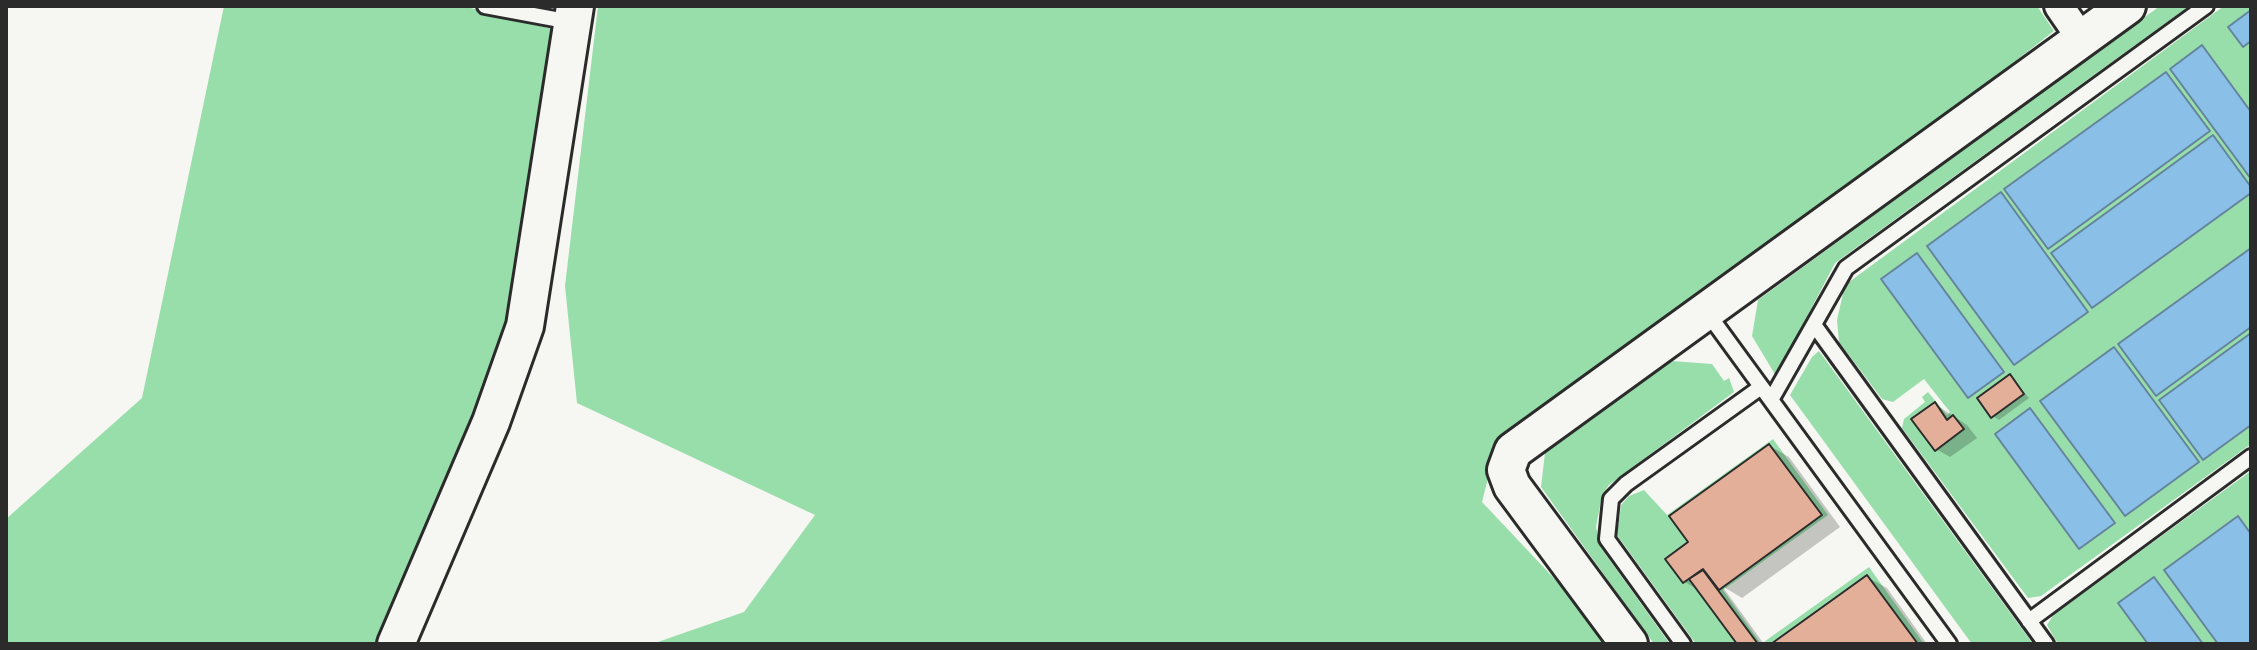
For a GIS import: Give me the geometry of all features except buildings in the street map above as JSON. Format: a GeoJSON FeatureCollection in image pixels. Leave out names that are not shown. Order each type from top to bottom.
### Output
{"type":"FeatureCollection","features":[{"type":"Feature","properties":{"kind":"street"},"geometry":{"type":"LineString","coordinates":[[2059,6],[2081,38]]}},
{"type":"Feature","properties":{"kind":"street"},"geometry":{"type":"LineString","coordinates":[[1629,644],[1512,486],[1506,470],[1513,451],[2127,6]]}},
{"type":"Feature","properties":{"kind":"street"},"geometry":{"type":"LineString","coordinates":[[396,644],[491,422],[525,326],[574,14]]}},
{"type":"Feature","properties":{"kind":"lane"},"geometry":{"type":"LineString","coordinates":[[485,6],[574,14]]}},
{"type":"Feature","properties":{"kind":"lane"},"geometry":{"type":"LineString","coordinates":[[1771,400],[1846,268],[2206,6]]}},
{"type":"Feature","properties":{"kind":"lane"},"geometry":{"type":"LineString","coordinates":[[1705,311],[1949,644]]}},
{"type":"Feature","properties":{"kind":"lane"},"geometry":{"type":"LineString","coordinates":[[1815,326],[2046,644]]}},
{"type":"Feature","properties":{"kind":"lane"},"geometry":{"type":"LineString","coordinates":[[1683,644],[1607,539],[1611,499],[1626,484],[1761,387]]}},
{"type":"Feature","properties":{"kind":"lane"},"geometry":{"type":"LineString","coordinates":[[2029,621],[2251,457]]}},
{"type":"Feature","properties":{"kind":"green space"},"geometry":{"type":"Polygon","coordinates":[[[224,6],[463,6],[556,30],[504,355],[377,644],[6,644],[6,519],[142,398],[224,6]]]}},
{"type":"Feature","properties":{"kind":"green space"},"geometry":{"type":"Polygon","coordinates":[[[598,6],[2037,6],[2054,31],[1722,289],[1496,446],[1482,502],[1616,644],[652,644],[744,612],[815,515],[577,403],[565,286],[598,6]]]}},
{"type":"Feature","properties":{"kind":"green space"},"geometry":{"type":"Polygon","coordinates":[[[2160,6],[2189,6],[1835,263],[1776,376],[1752,336],[1758,300],[2160,6]]]}},
{"type":"Feature","properties":{"kind":"green space"},"geometry":{"type":"Polygon","coordinates":[[[2224,6],[2251,6],[2251,444],[2041,596],[2028,598],[1902,428],[1904,419],[1925,402],[1922,397],[1928,392],[1947,415],[1950,412],[1924,379],[1893,402],[1882,399],[1839,342],[1837,320],[1845,285],[2224,6]]]}},
{"type":"Feature","properties":{"kind":"green space"},"geometry":{"type":"Polygon","coordinates":[[[1819,351],[2033,644],[1972,644],[1790,395],[1812,357],[1819,351]]]}},
{"type":"Feature","properties":{"kind":"green space"},"geometry":{"type":"Polygon","coordinates":[[[1672,361],[1712,364],[1724,381],[1729,378],[1734,392],[1609,485],[1602,495],[1596,527],[1601,548],[1670,644],[1654,644],[1541,487],[1545,453],[1672,361]]]}},
{"type":"Feature","properties":{"kind":"green space"},"geometry":{"type":"Polygon","coordinates":[[[1773,439],[1828,515],[1723,590],[1761,644],[1696,644],[1617,535],[1621,505],[1629,496],[1644,490],[1667,515],[1773,439]]]}},
{"type":"Feature","properties":{"kind":"green space"},"geometry":{"type":"Polygon","coordinates":[[[2251,471],[2251,644],[2058,644],[2047,625],[2054,614],[2251,471]]]}},
{"type":"Feature","properties":{"kind":"green space"},"geometry":{"type":"Polygon","coordinates":[[[1869,567],[1924,644],[1761,644],[1869,567]]]}},
{"type":"Feature","properties":{"kind":"water"},"geometry":{"type":"Polygon","coordinates":[[[2251,10],[2251,41],[2243,47],[2228,27],[2251,10]]]}},
{"type":"Feature","properties":{"kind":"water"},"geometry":{"type":"Polygon","coordinates":[[[2202,45],[2251,112],[2251,179],[2170,69],[2202,45]]]}},
{"type":"Feature","properties":{"kind":"water"},"geometry":{"type":"Polygon","coordinates":[[[2166,72],[2210,131],[2048,249],[2004,189],[2166,72]]]}},
{"type":"Feature","properties":{"kind":"water"},"geometry":{"type":"Polygon","coordinates":[[[2213,135],[2251,187],[2251,193],[2092,308],[2051,253],[2213,135]]]}},
{"type":"Feature","properties":{"kind":"water"},"geometry":{"type":"Polygon","coordinates":[[[2001,192],[2088,312],[2014,365],[1927,246],[2001,192]]]}},
{"type":"Feature","properties":{"kind":"water"},"geometry":{"type":"Polygon","coordinates":[[[2251,248],[2251,327],[2156,396],[2118,344],[2251,248]]]}},
{"type":"Feature","properties":{"kind":"water"},"geometry":{"type":"Polygon","coordinates":[[[1917,253],[2004,372],[1968,398],[1881,279],[1917,253]]]}},
{"type":"Feature","properties":{"kind":"water"},"geometry":{"type":"Polygon","coordinates":[[[2251,333],[2251,425],[2203,460],[2159,400],[2251,333]]]}},
{"type":"Feature","properties":{"kind":"water"},"geometry":{"type":"Polygon","coordinates":[[[2114,347],[2199,462],[2125,516],[2040,401],[2114,347]]]}},
{"type":"Feature","properties":{"kind":"water"},"geometry":{"type":"Polygon","coordinates":[[[2030,408],[2115,523],[2079,549],[1995,434],[2030,408]]]}},
{"type":"Feature","properties":{"kind":"water"},"geometry":{"type":"Polygon","coordinates":[[[2238,516],[2251,534],[2251,644],[2218,644],[2164,570],[2238,516]]]}},
{"type":"Feature","properties":{"kind":"water"},"geometry":{"type":"Polygon","coordinates":[[[2154,577],[2203,644],[2148,644],[2118,603],[2154,577]]]}}]}
